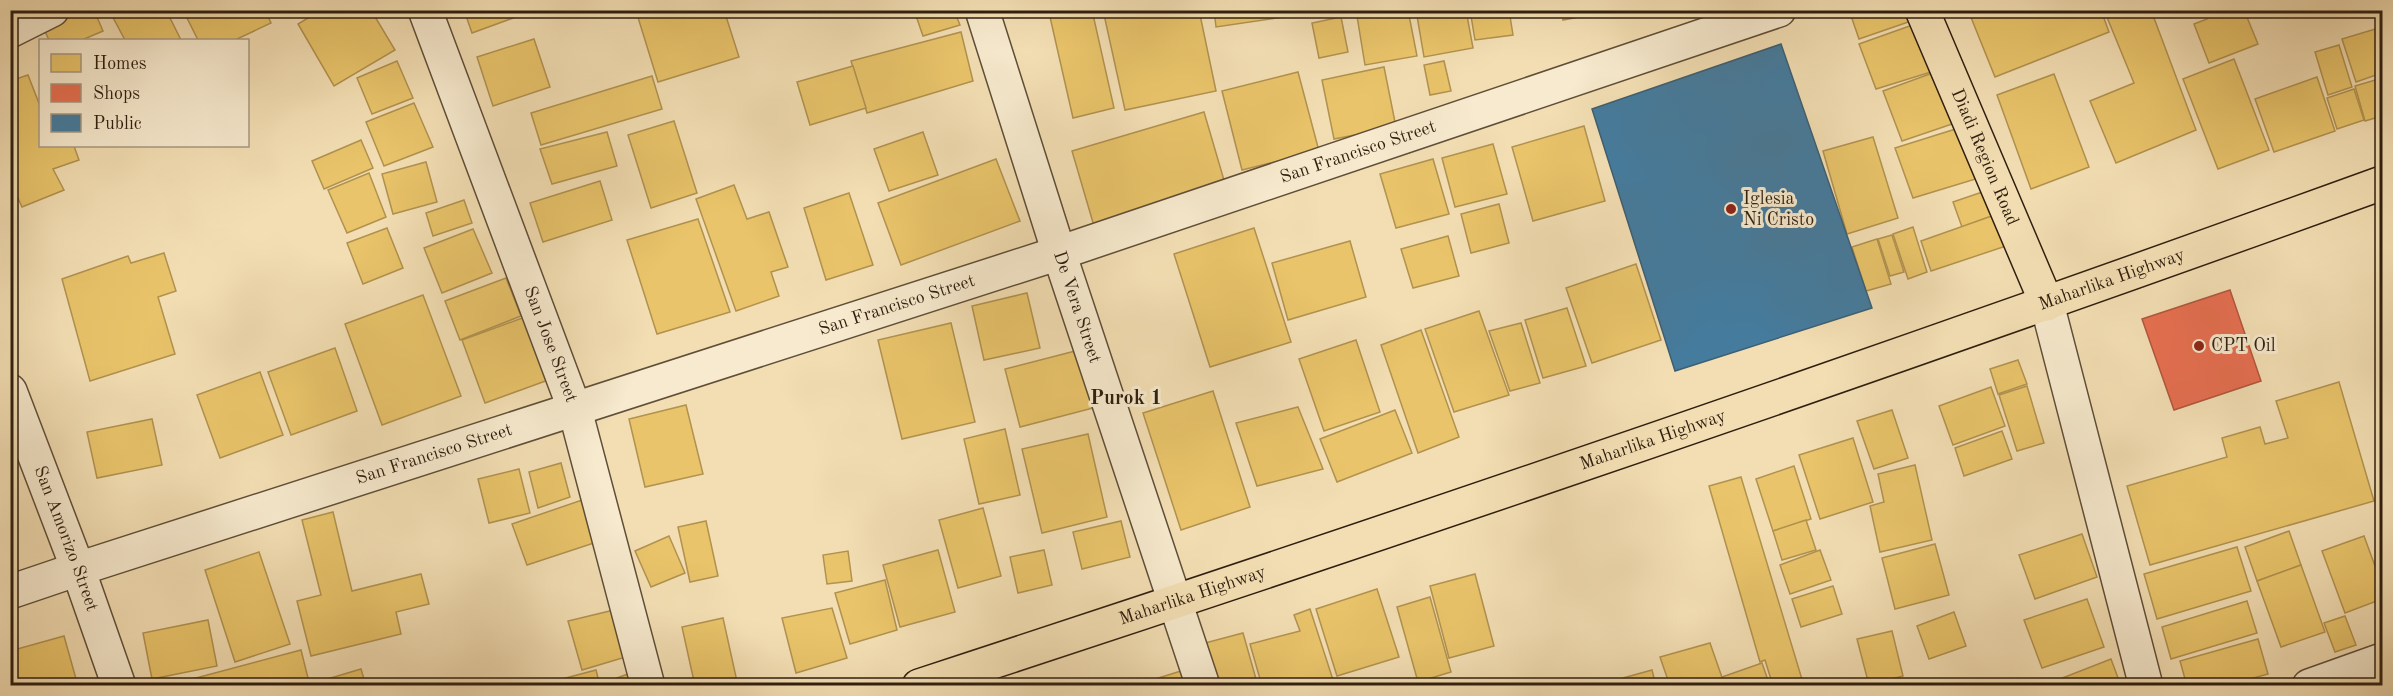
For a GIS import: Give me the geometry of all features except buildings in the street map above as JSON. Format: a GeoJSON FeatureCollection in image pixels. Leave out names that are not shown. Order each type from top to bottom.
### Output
{"type":"FeatureCollection","features":[{"type":"Feature","properties":{"kind":"main road","name":"Diadi Region Road"},"geometry":{"type":"LineString","coordinates":[[1923,10],[2047,304]]}},
{"type":"Feature","properties":{"kind":"main road","name":"Maharlika Highway"},"geometry":{"type":"LineString","coordinates":[[919,686],[1175,602],[2047,304],[2382,183]]}},
{"type":"Feature","properties":{"kind":"street"},"geometry":{"type":"LineString","coordinates":[[10,31],[52,10]]}},
{"type":"Feature","properties":{"kind":"street","name":"San Jose Street"},"geometry":{"type":"LineString","coordinates":[[425,10],[575,410],[648,686]]}},
{"type":"Feature","properties":{"kind":"street","name":"De Vera Street"},"geometry":{"type":"LineString","coordinates":[[982,10],[1059,253],[1203,686]]}},
{"type":"Feature","properties":{"kind":"street","name":"San Francisco Street"},"geometry":{"type":"LineString","coordinates":[[10,592],[78,568],[1059,253],[1779,10]]}},
{"type":"Feature","properties":{"kind":"street"},"geometry":{"type":"LineString","coordinates":[[2047,304],[2146,686]]}},
{"type":"Feature","properties":{"kind":"street","name":"San Amorizo Street"},"geometry":{"type":"LineString","coordinates":[[10,390],[78,568],[119,686]]}},
{"type":"Feature","properties":{"kind":"street"},"geometry":{"type":"LineString","coordinates":[[2309,686],[2382,660]]}},
{"type":"Feature","properties":{"kind":"place","name":"Iglesia Ni Cristo"},"geometry":{"type":"Point","coordinates":[1731,209]}},
{"type":"Feature","properties":{"kind":"place","name":"CPT Oil"},"geometry":{"type":"Point","coordinates":[2199,346]}},
{"type":"Feature","properties":{"kind":"district","name":"Purok 1"},"geometry":{"type":"Point","coordinates":[1126,399]}}]}
